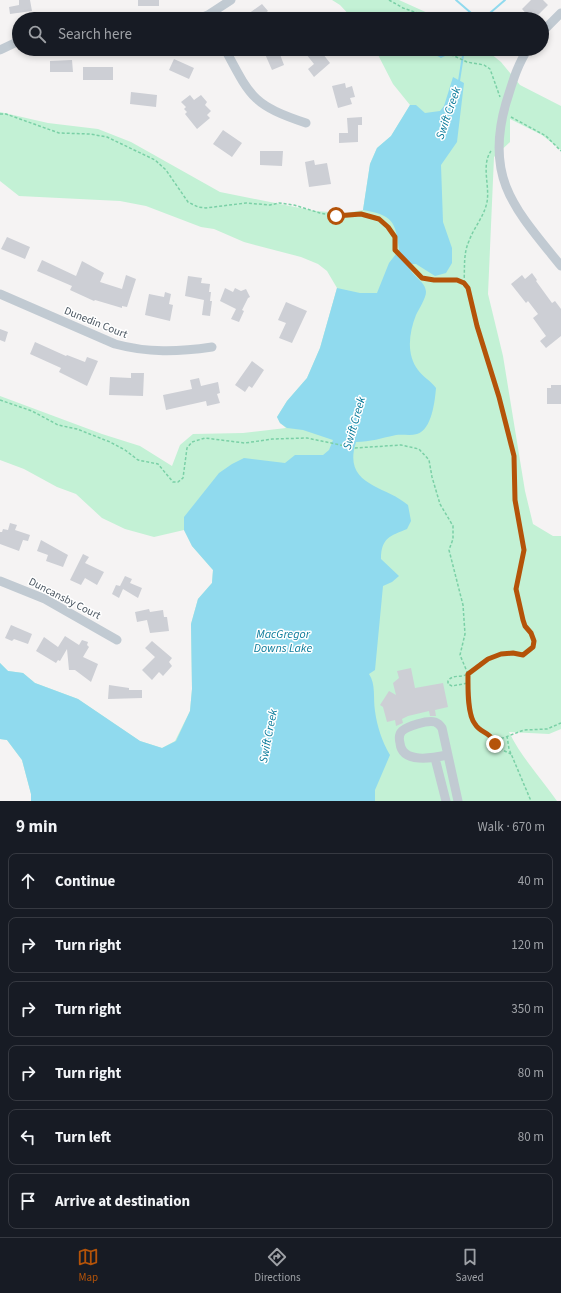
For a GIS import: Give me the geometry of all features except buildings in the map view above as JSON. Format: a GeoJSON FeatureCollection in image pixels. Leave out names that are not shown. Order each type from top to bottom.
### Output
{"type":"FeatureCollection","features":[{"type":"Feature","properties":{"kind":"street"},"geometry":{"type":"LineString","coordinates":[[215,12],[231,0]]}},
{"type":"Feature","properties":{"kind":"street"},"geometry":{"type":"LineString","coordinates":[[549,25],[561,13]]}},
{"type":"Feature","properties":{"kind":"street"},"geometry":{"type":"LineString","coordinates":[[0,50],[12,44]]}},
{"type":"Feature","properties":{"kind":"street"},"geometry":{"type":"LineString","coordinates":[[230,56],[245,87],[256,100],[276,112],[306,123]]}},
{"type":"Feature","properties":{"kind":"street"},"geometry":{"type":"LineString","coordinates":[[524,56],[514,77],[502,117],[499,142],[500,167],[505,184],[516,208],[561,266]]}},
{"type":"Feature","properties":{"kind":"street","name":"Dunedin Court"},"geometry":{"type":"LineString","coordinates":[[0,294],[115,344],[129,348],[172,352],[212,347]]}},
{"type":"Feature","properties":{"kind":"street","name":"Duncansby Court"},"geometry":{"type":"LineString","coordinates":[[0,581],[45,599],[118,640]]}},
{"type":"Feature","properties":{"kind":"street"},"geometry":{"type":"LineString","coordinates":[[447,755],[435,758],[410,757],[403,753],[399,741],[402,731],[433,722],[442,728],[458,801]]}},
{"type":"Feature","properties":{"kind":"street"},"geometry":{"type":"LineString","coordinates":[[435,758],[446,801]]}},
{"type":"Feature","properties":{"kind":"path"},"geometry":{"type":"LineString","coordinates":[[389,0],[403,8],[415,12]]}},
{"type":"Feature","properties":{"kind":"path"},"geometry":{"type":"LineString","coordinates":[[452,56],[465,62],[477,62],[490,69],[493,74],[498,93],[503,99]]}},
{"type":"Feature","properties":{"kind":"path"},"geometry":{"type":"LineString","coordinates":[[0,114],[6,114],[59,133],[90,134],[107,137],[155,160],[166,170],[188,202],[198,207],[206,208],[246,203],[270,205],[279,204],[294,205],[336,216],[361,214],[370,215],[379,219],[388,227],[395,237],[395,250],[422,278],[457,280],[464,283],[468,288],[477,326],[499,397],[514,456],[515,500],[524,550],[516,589],[525,626],[531,633],[534,641],[533,647],[529,652],[523,655],[513,653],[495,656],[479,664],[468,674],[451,678],[448,681],[448,684],[452,686],[468,683]]}},
{"type":"Feature","properties":{"kind":"path"},"geometry":{"type":"LineString","coordinates":[[507,115],[546,136],[561,151]]}},
{"type":"Feature","properties":{"kind":"path"},"geometry":{"type":"LineString","coordinates":[[464,283],[464,252],[481,219],[487,203],[486,163],[488,156],[494,150]]}},
{"type":"Feature","properties":{"kind":"path"},"geometry":{"type":"LineString","coordinates":[[0,400],[32,411],[58,425],[77,429],[110,442],[125,450],[138,460],[158,464],[173,482],[178,482],[183,478],[187,448],[192,442],[205,438],[245,443],[272,439],[296,438],[327,442],[355,448],[401,445],[420,449],[429,460],[432,477],[440,504],[453,526],[453,539],[449,550],[463,605],[465,634],[460,655],[468,674],[472,718],[475,725],[492,736],[503,738],[524,730],[547,729],[561,723]]}},
{"type":"Feature","properties":{"kind":"path"},"geometry":{"type":"LineString","coordinates":[[492,736],[498,748],[511,755]]}},
{"type":"Feature","properties":{"kind":"path"},"geometry":{"type":"LineString","coordinates":[[507,736],[511,755],[531,801]]}},
{"type":"Feature","properties":{"kind":"green space"},"geometry":{"type":"Polygon","coordinates":[[[332,0],[399,0],[426,12],[346,12],[340,5],[332,0]]]}},
{"type":"Feature","properties":{"kind":"green space"},"geometry":{"type":"Polygon","coordinates":[[[379,56],[494,56],[501,62],[520,85],[561,106],[561,150],[542,135],[510,119],[510,142],[494,157],[488,294],[503,356],[525,491],[533,524],[553,536],[561,536],[561,729],[549,734],[509,732],[525,759],[557,801],[31,801],[31,794],[22,760],[7,740],[0,739],[0,663],[8,671],[23,673],[35,683],[78,699],[140,741],[162,748],[175,741],[190,711],[192,689],[191,624],[198,599],[212,583],[213,570],[192,546],[184,530],[154,537],[125,529],[102,518],[76,494],[57,487],[24,469],[0,460],[0,396],[102,434],[140,446],[172,466],[180,445],[193,434],[243,433],[286,428],[280,423],[277,417],[287,401],[307,378],[320,348],[337,288],[327,271],[318,264],[301,257],[244,242],[214,229],[201,227],[146,206],[120,201],[19,196],[0,181],[0,112],[48,123],[98,129],[131,142],[220,192],[315,211],[346,213],[363,210],[370,164],[377,148],[391,136],[410,105],[393,84],[379,56]]]}},
{"type":"Feature","properties":{"kind":"water","name":"MacGregor Downs Lake"},"geometry":{"type":"Polygon","coordinates":[[[453,77],[464,83],[457,142],[441,165],[443,222],[452,248],[452,263],[446,273],[435,276],[416,264],[412,264],[409,267],[413,274],[422,282],[426,292],[424,300],[416,315],[410,336],[410,350],[414,364],[436,388],[432,414],[426,427],[417,434],[396,435],[371,441],[356,442],[353,457],[355,468],[360,476],[378,488],[399,498],[408,505],[411,521],[407,529],[391,536],[385,542],[381,552],[381,559],[399,576],[392,582],[383,586],[375,670],[369,674],[373,682],[375,711],[379,728],[382,739],[390,755],[375,790],[375,801],[31,801],[31,794],[22,760],[7,740],[0,739],[0,663],[8,671],[23,673],[35,683],[78,699],[140,741],[162,748],[176,741],[190,711],[192,689],[191,624],[198,599],[212,583],[213,570],[192,546],[184,530],[184,517],[219,473],[244,458],[285,463],[295,455],[323,455],[329,450],[333,440],[303,430],[287,428],[280,423],[277,417],[287,401],[307,378],[320,348],[337,288],[360,293],[377,293],[389,263],[399,250],[396,232],[391,221],[380,214],[363,210],[370,164],[377,148],[391,136],[410,105],[416,105],[425,113],[440,111],[444,106],[453,77]]]}},
{"type":"Feature","properties":{"kind":"waterway","name":"Swift Creek"},"geometry":{"type":"LineString","coordinates":[[456,0],[470,12]]}},
{"type":"Feature","properties":{"kind":"waterway"},"geometry":{"type":"LineString","coordinates":[[491,12],[505,0]]}},
{"type":"Feature","properties":{"kind":"waterway","name":"Swift Creek"},"geometry":{"type":"LineString","coordinates":[[459,81],[463,56]]}},
{"type":"Feature","properties":{"kind":"route"},"geometry":{"type":"LineString","coordinates":[[336,216],[361,214],[370,215],[379,219],[388,227],[395,237],[395,250],[422,278],[434,280],[457,280],[464,283],[468,288],[477,326],[499,397],[514,456],[515,500],[524,550],[516,589],[525,626],[531,633],[534,641],[533,647],[529,652],[523,655],[513,653],[501,654],[479,664],[468,674],[468,690],[472,718],[475,725],[492,736],[495,744]]}}]}
